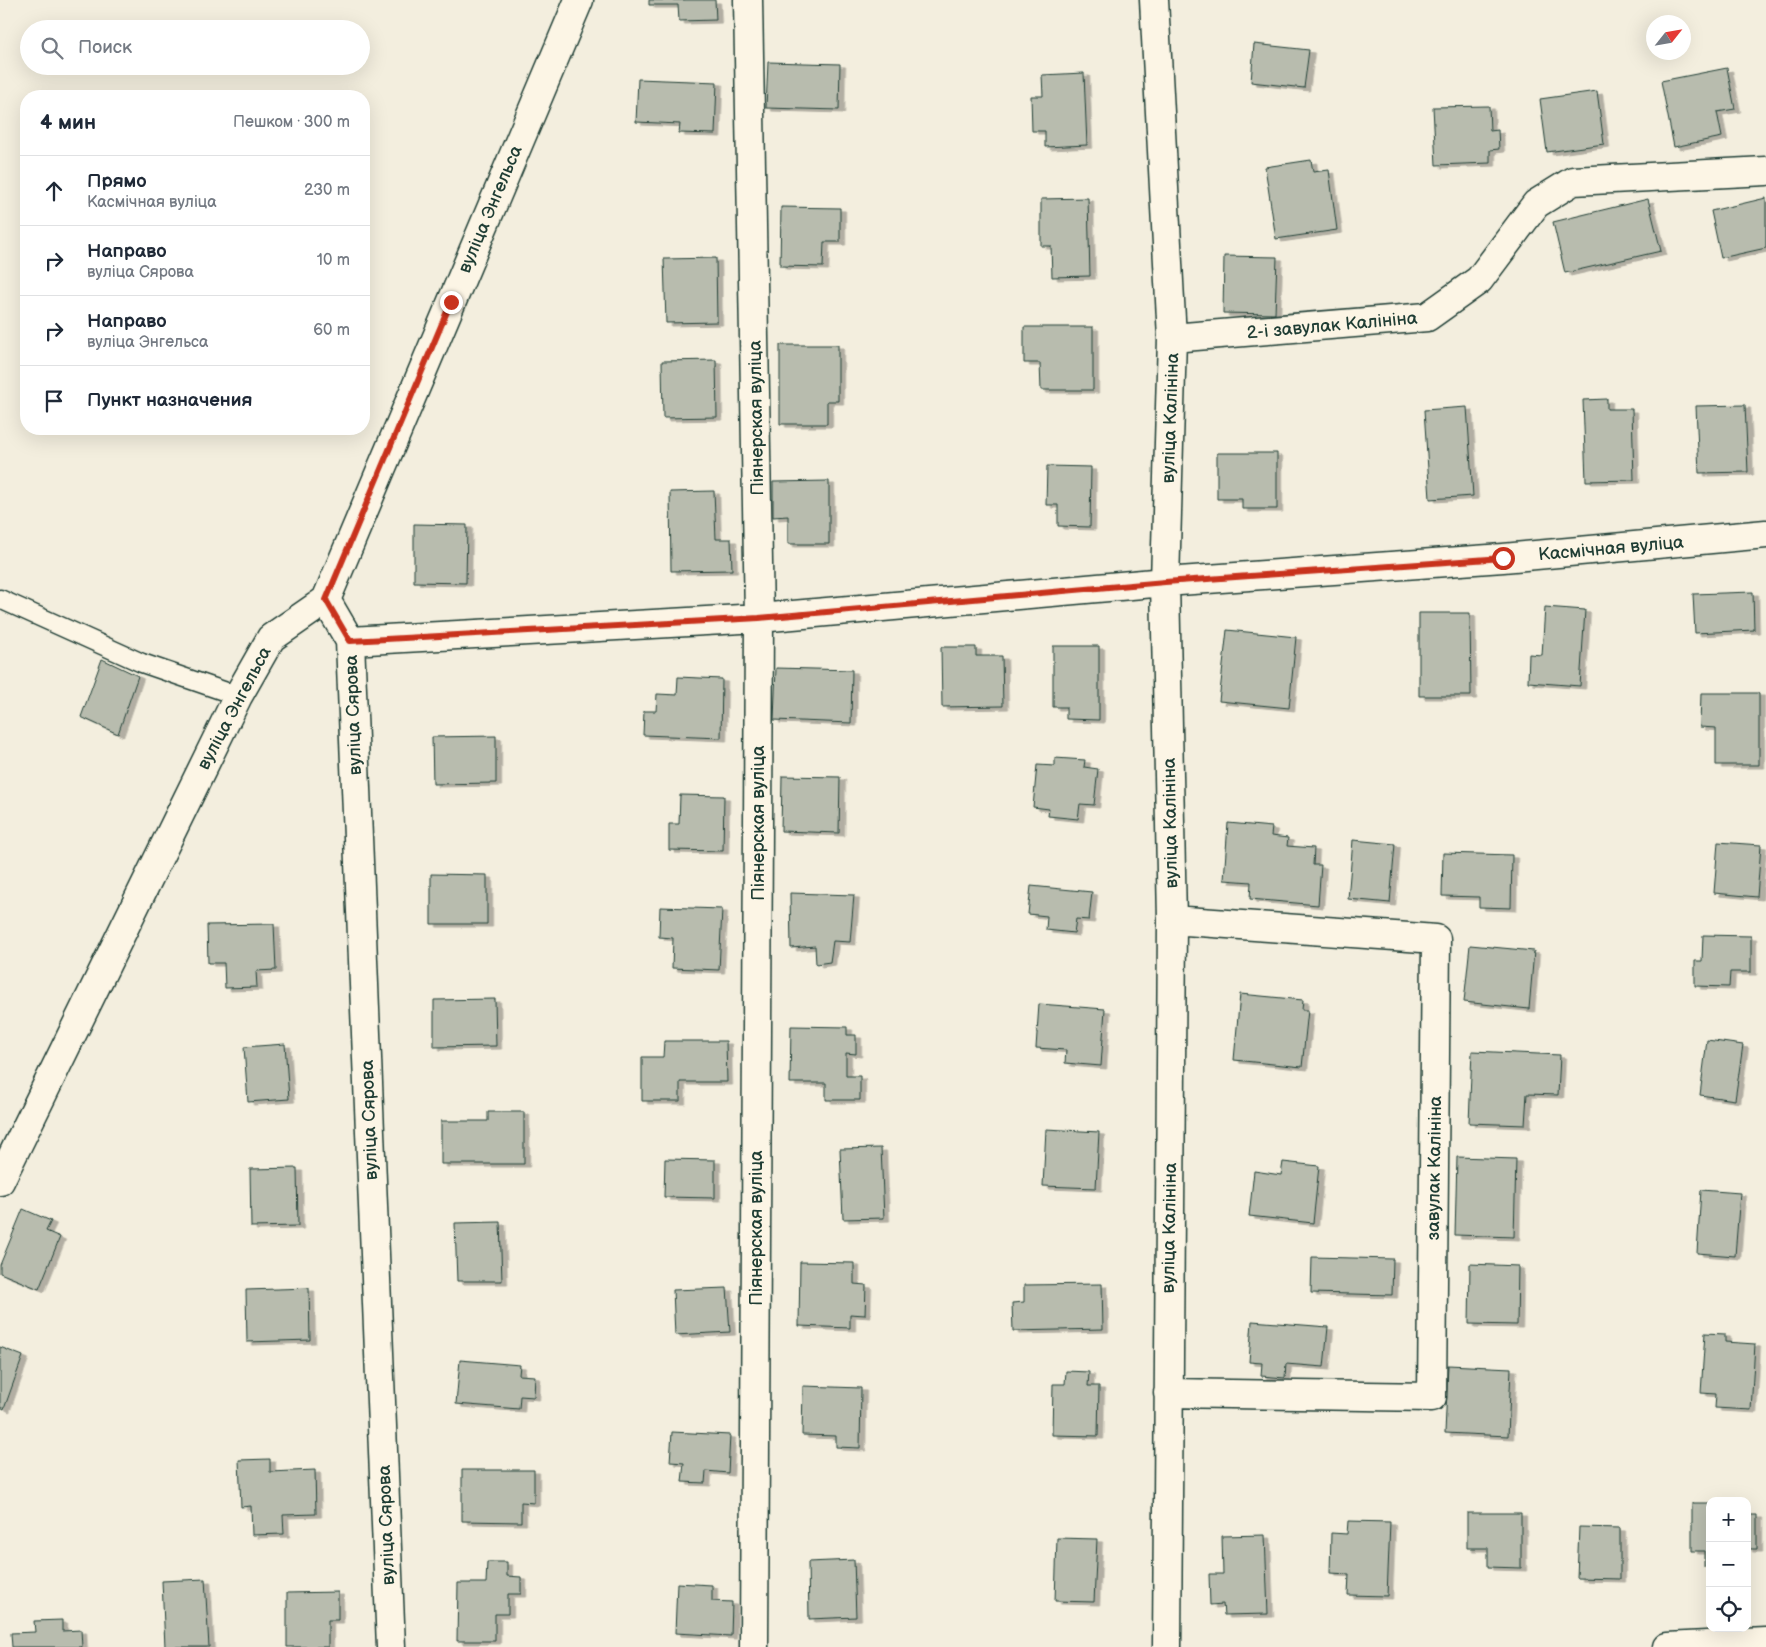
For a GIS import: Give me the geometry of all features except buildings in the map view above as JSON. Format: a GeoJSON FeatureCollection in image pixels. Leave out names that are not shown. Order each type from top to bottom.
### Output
{"type":"FeatureCollection","features":[{"type":"Feature","properties":{"kind":"street","name":"вуліца Энгельса"},"geometry":{"type":"LineString","coordinates":[[0,1181],[238,696],[270,638],[326,600],[578,0]]}},
{"type":"Feature","properties":{"kind":"street","name":"Піянерская вуліца"},"geometry":{"type":"LineString","coordinates":[[748,0],[759,618],[754,1647]]}},
{"type":"Feature","properties":{"kind":"street","name":"вуліца Калініна"},"geometry":{"type":"LineString","coordinates":[[1154,0],[1172,338],[1165,582],[1172,920],[1167,1647]]}},
{"type":"Feature","properties":{"kind":"street","name":"2-і завулак Калініна"},"geometry":{"type":"LineString","coordinates":[[1172,338],[1427,317],[1479,280],[1536,204],[1573,182],[1766,171]]}},
{"type":"Feature","properties":{"kind":"street","name":"Касмічная вуліца"},"geometry":{"type":"LineString","coordinates":[[350,641],[759,618],[1165,582],[1503,558],[1766,534]]}},
{"type":"Feature","properties":{"kind":"street","name":"вуліца Сярова"},"geometry":{"type":"LineString","coordinates":[[326,600],[350,641],[391,1647]]}},
{"type":"Feature","properties":{"kind":"street","name":"завулак Калініна"},"geometry":{"type":"LineString","coordinates":[[1168,1393],[1432,1397],[1436,939],[1172,920]]}},
{"type":"Feature","properties":{"kind":"street"},"geometry":{"type":"LineString","coordinates":[[1667,1647],[1766,1642]]}},
{"type":"Feature","properties":{"kind":"lane"},"geometry":{"type":"LineString","coordinates":[[0,599],[142,663],[238,696]]}},
{"type":"Feature","properties":{"kind":"route"},"geometry":{"type":"LineString","coordinates":[[451,302],[326,600],[350,641],[759,618],[1165,582],[1503,558]]}}]}
